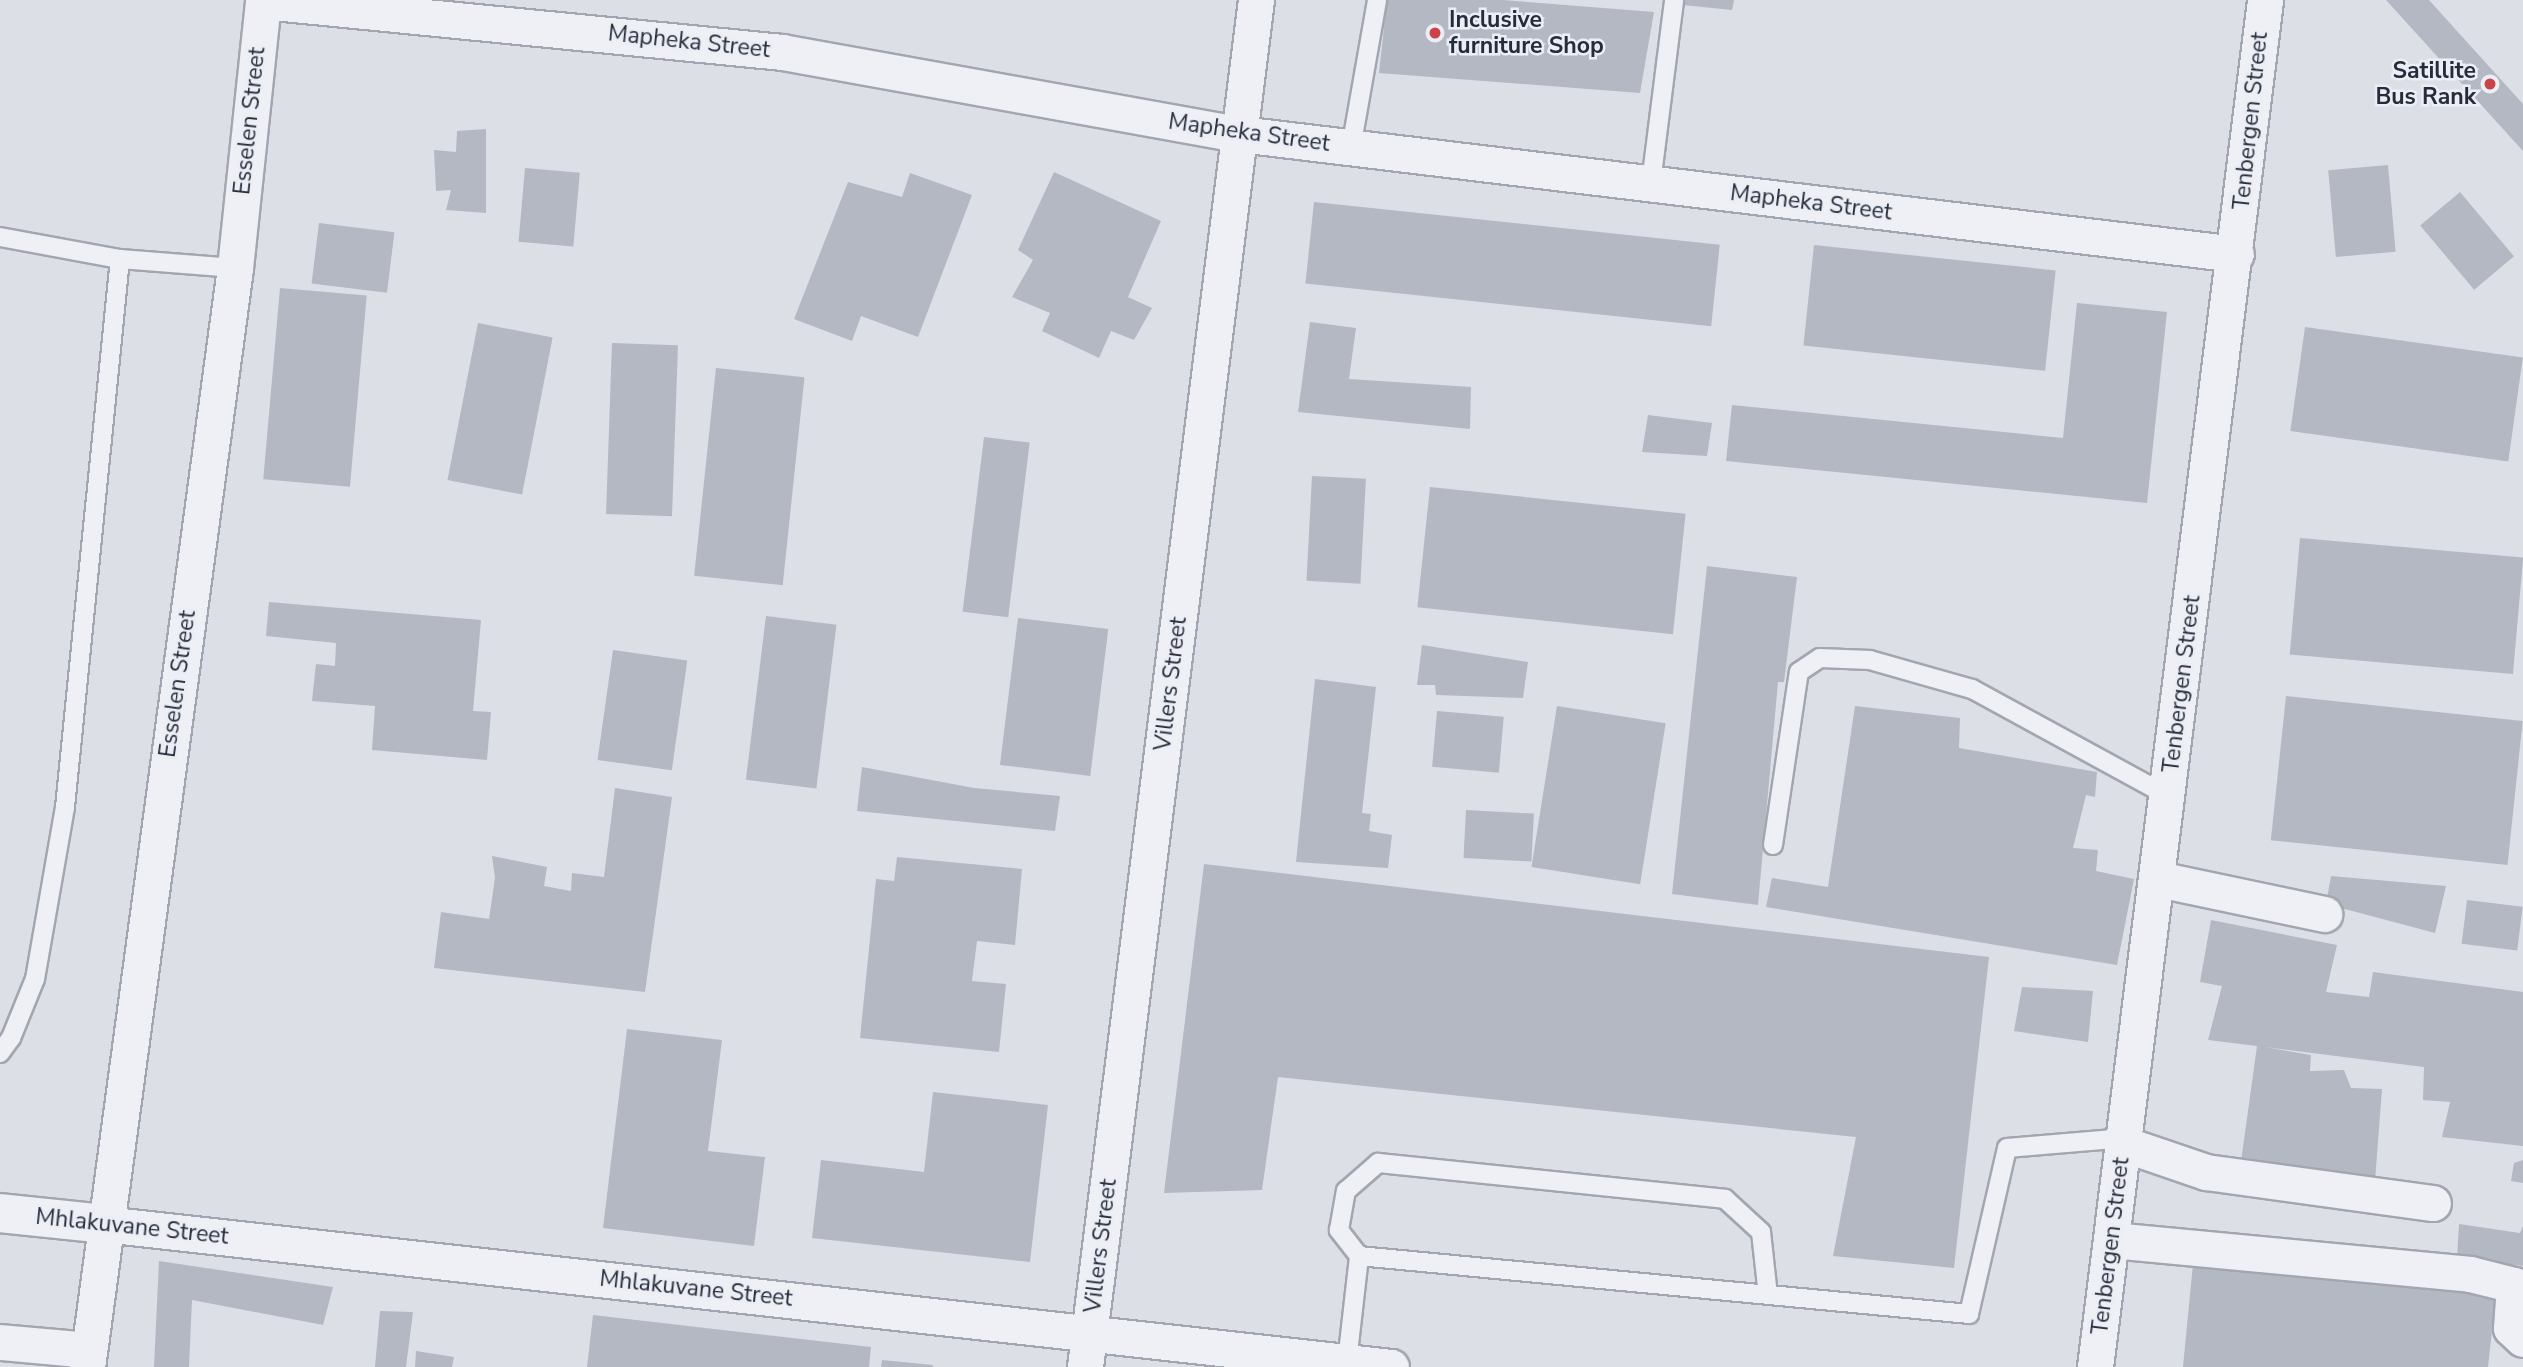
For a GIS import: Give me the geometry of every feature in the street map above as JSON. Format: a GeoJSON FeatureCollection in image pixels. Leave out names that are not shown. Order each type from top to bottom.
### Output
{"type":"FeatureCollection","features":[{"type":"Feature","properties":{"kind":"street","name":"Mapheka Street"},"geometry":{"type":"LineString","coordinates":[[262,0],[782,51],[1240,134],[2236,254]]}},
{"type":"Feature","properties":{"kind":"street","name":"Esselen Street"},"geometry":{"type":"LineString","coordinates":[[88,1359],[104,1224],[235,268],[262,0]]}},
{"type":"Feature","properties":{"kind":"street","name":"Villers Street"},"geometry":{"type":"LineString","coordinates":[[1085,1367],[1255,0]]}},
{"type":"Feature","properties":{"kind":"street","name":"Tenbergen Street"},"geometry":{"type":"LineString","coordinates":[[2095,1367],[2236,254],[2265,0]]}},
{"type":"Feature","properties":{"kind":"street"},"geometry":{"type":"LineString","coordinates":[[2158,879],[2324,914]]}},
{"type":"Feature","properties":{"kind":"street"},"geometry":{"type":"LineString","coordinates":[[2125,1141],[2206,1172],[2433,1203]]}},
{"type":"Feature","properties":{"kind":"street","name":"Mhlakuvane Street"},"geometry":{"type":"LineString","coordinates":[[0,1213],[1391,1367]]}},
{"type":"Feature","properties":{"kind":"street"},"geometry":{"type":"LineString","coordinates":[[2112,1240],[2470,1274],[2514,1285],[2511,1328],[2523,1339]]}},
{"type":"Feature","properties":{"kind":"street"},"geometry":{"type":"LineString","coordinates":[[0,1342],[88,1359]]}},
{"type":"Feature","properties":{"kind":"street"},"geometry":{"type":"LineString","coordinates":[[2521,1367],[2523,1354]]}},
{"type":"Feature","properties":{"kind":"lane"},"geometry":{"type":"LineString","coordinates":[[1351,148],[1377,0]]}},
{"type":"Feature","properties":{"kind":"lane"},"geometry":{"type":"LineString","coordinates":[[1651,183],[1674,0]]}},
{"type":"Feature","properties":{"kind":"lane"},"geometry":{"type":"LineString","coordinates":[[0,237],[120,259],[235,268]]}},
{"type":"Feature","properties":{"kind":"lane"},"geometry":{"type":"LineString","coordinates":[[0,1053],[11,1038],[35,979],[65,807],[120,259]]}},
{"type":"Feature","properties":{"kind":"lane"},"geometry":{"type":"LineString","coordinates":[[1773,845],[1799,672],[1820,658],[1870,660],[1972,689],[2168,796]]}},
{"type":"Feature","properties":{"kind":"lane"},"geometry":{"type":"LineString","coordinates":[[1359,1256],[1969,1314],[2007,1148],[2125,1141]]}},
{"type":"Feature","properties":{"kind":"lane"},"geometry":{"type":"LineString","coordinates":[[1347,1362],[1359,1256],[1339,1230],[1346,1191],[1378,1163],[1725,1199],[1761,1232],[1769,1295]]}},
{"type":"Feature","properties":{"kind":"building"},"geometry":{"type":"Polygon","coordinates":[[[1387,0],[1503,0],[1654,12],[1640,93],[1379,73],[1387,0]]]}},
{"type":"Feature","properties":{"kind":"building"},"geometry":{"type":"Polygon","coordinates":[[[1683,0],[1734,0],[1732,10],[1683,5],[1683,0]]]}},
{"type":"Feature","properties":{"kind":"building"},"geometry":{"type":"Polygon","coordinates":[[[2386,0],[2429,0],[2523,104],[2523,151],[2386,0]]]}},
{"type":"Feature","properties":{"kind":"building"},"geometry":{"type":"Polygon","coordinates":[[[486,129],[486,213],[446,210],[451,190],[436,191],[434,150],[456,152],[457,131],[486,129]]]}},
{"type":"Feature","properties":{"kind":"building"},"geometry":{"type":"Polygon","coordinates":[[[2388,165],[2396,252],[2336,257],[2328,170],[2388,165]]]}},
{"type":"Feature","properties":{"kind":"building"},"geometry":{"type":"Polygon","coordinates":[[[525,168],[580,173],[573,247],[519,242],[525,168]]]}},
{"type":"Feature","properties":{"kind":"building"},"geometry":{"type":"Polygon","coordinates":[[[1054,172],[1161,221],[1128,297],[1152,308],[1134,340],[1111,331],[1099,358],[1042,331],[1050,313],[1012,297],[1033,260],[1018,250],[1054,172]]]}},
{"type":"Feature","properties":{"kind":"building"},"geometry":{"type":"Polygon","coordinates":[[[910,173],[972,195],[918,337],[861,316],[852,341],[794,319],[848,182],[902,197],[910,173]]]}},
{"type":"Feature","properties":{"kind":"building"},"geometry":{"type":"Polygon","coordinates":[[[2460,192],[2514,256],[2474,290],[2420,225],[2460,192]]]}},
{"type":"Feature","properties":{"kind":"building"},"geometry":{"type":"Polygon","coordinates":[[[1314,202],[1720,245],[1711,326],[1305,284],[1314,202]]]}},
{"type":"Feature","properties":{"kind":"building"},"geometry":{"type":"Polygon","coordinates":[[[319,223],[394,232],[387,293],[312,284],[319,223]]]}},
{"type":"Feature","properties":{"kind":"building"},"geometry":{"type":"Polygon","coordinates":[[[1814,245],[2056,270],[2045,371],[1803,345],[1814,245]]]}},
{"type":"Feature","properties":{"kind":"building"},"geometry":{"type":"Polygon","coordinates":[[[280,288],[367,296],[350,487],[263,479],[280,288]]]}},
{"type":"Feature","properties":{"kind":"building"},"geometry":{"type":"Polygon","coordinates":[[[2077,303],[2167,312],[2147,503],[1726,461],[1732,405],[2063,438],[2077,303]]]}},
{"type":"Feature","properties":{"kind":"building"},"geometry":{"type":"Polygon","coordinates":[[[1310,322],[1356,328],[1349,379],[1471,387],[1470,429],[1298,412],[1310,322]]]}},
{"type":"Feature","properties":{"kind":"building"},"geometry":{"type":"Polygon","coordinates":[[[478,323],[553,338],[522,495],[447,480],[478,323]]]}},
{"type":"Feature","properties":{"kind":"building"},"geometry":{"type":"Polygon","coordinates":[[[2305,327],[2523,358],[2508,462],[2290,431],[2305,327]]]}},
{"type":"Feature","properties":{"kind":"building"},"geometry":{"type":"Polygon","coordinates":[[[612,343],[678,345],[672,516],[606,514],[612,343]]]}},
{"type":"Feature","properties":{"kind":"building"},"geometry":{"type":"Polygon","coordinates":[[[716,368],[805,377],[783,585],[694,576],[716,368]]]}},
{"type":"Feature","properties":{"kind":"building"},"geometry":{"type":"Polygon","coordinates":[[[1648,415],[1712,423],[1707,456],[1642,452],[1648,415]]]}},
{"type":"Feature","properties":{"kind":"building"},"geometry":{"type":"Polygon","coordinates":[[[984,437],[1030,443],[1008,617],[963,612],[984,437]]]}},
{"type":"Feature","properties":{"kind":"building"},"geometry":{"type":"Polygon","coordinates":[[[1312,476],[1366,479],[1360,584],[1307,581],[1312,476]]]}},
{"type":"Feature","properties":{"kind":"building"},"geometry":{"type":"Polygon","coordinates":[[[1430,487],[1686,514],[1673,634],[1417,607],[1430,487]]]}},
{"type":"Feature","properties":{"kind":"building"},"geometry":{"type":"Polygon","coordinates":[[[2300,538],[2523,558],[2513,674],[2290,655],[2300,538]]]}},
{"type":"Feature","properties":{"kind":"building"},"geometry":{"type":"Polygon","coordinates":[[[1707,566],[1797,577],[1784,682],[1778,682],[1758,905],[1672,894],[1707,566]]]}},
{"type":"Feature","properties":{"kind":"building"},"geometry":{"type":"Polygon","coordinates":[[[269,602],[481,620],[473,711],[491,712],[487,760],[372,750],[375,706],[312,701],[316,664],[335,666],[336,643],[266,636],[269,602]]]}},
{"type":"Feature","properties":{"kind":"building"},"geometry":{"type":"Polygon","coordinates":[[[766,616],[836,625],[816,788],[746,780],[766,616]]]}},
{"type":"Feature","properties":{"kind":"building"},"geometry":{"type":"Polygon","coordinates":[[[1018,618],[1108,629],[1090,776],[1000,765],[1018,618]]]}},
{"type":"Feature","properties":{"kind":"building"},"geometry":{"type":"Polygon","coordinates":[[[1422,645],[1528,662],[1523,698],[1436,695],[1435,685],[1417,685],[1422,645]]]}},
{"type":"Feature","properties":{"kind":"building"},"geometry":{"type":"Polygon","coordinates":[[[613,650],[687,660],[672,770],[598,760],[613,650]]]}},
{"type":"Feature","properties":{"kind":"building"},"geometry":{"type":"Polygon","coordinates":[[[1315,679],[1376,687],[1362,813],[1371,814],[1369,831],[1392,835],[1388,868],[1296,862],[1315,679]]]}},
{"type":"Feature","properties":{"kind":"building"},"geometry":{"type":"Polygon","coordinates":[[[2286,696],[2523,721],[2508,865],[2271,840],[2286,696]]]}},
{"type":"Feature","properties":{"kind":"building"},"geometry":{"type":"Polygon","coordinates":[[[1557,706],[1666,723],[1640,884],[1532,867],[1557,706]]]}},
{"type":"Feature","properties":{"kind":"building"},"geometry":{"type":"Polygon","coordinates":[[[1855,706],[1960,718],[1959,748],[2097,772],[2095,797],[2086,795],[2073,848],[2098,850],[2096,871],[2134,879],[2117,965],[1766,907],[1772,878],[1828,887],[1855,706]]]}},
{"type":"Feature","properties":{"kind":"building"},"geometry":{"type":"Polygon","coordinates":[[[1437,711],[1504,717],[1499,773],[1432,767],[1437,711]]]}},
{"type":"Feature","properties":{"kind":"building"},"geometry":{"type":"Polygon","coordinates":[[[862,767],[974,788],[1060,796],[1055,831],[857,811],[862,767]]]}},
{"type":"Feature","properties":{"kind":"building"},"geometry":{"type":"Polygon","coordinates":[[[615,788],[672,797],[645,992],[434,968],[441,912],[489,919],[495,878],[492,856],[547,867],[544,886],[571,891],[572,873],[604,877],[615,788]]]}},
{"type":"Feature","properties":{"kind":"building"},"geometry":{"type":"Polygon","coordinates":[[[1466,810],[1534,814],[1531,861],[1463,858],[1466,810]]]}},
{"type":"Feature","properties":{"kind":"building"},"geometry":{"type":"Polygon","coordinates":[[[897,857],[1022,869],[1015,945],[977,941],[972,981],[1006,984],[999,1052],[860,1038],[876,879],[894,881],[897,857]]]}},
{"type":"Feature","properties":{"kind":"building"},"geometry":{"type":"Polygon","coordinates":[[[1204,864],[1989,957],[1954,1268],[1833,1256],[1856,1137],[1278,1077],[1262,1190],[1164,1193],[1204,864]]]}},
{"type":"Feature","properties":{"kind":"building"},"geometry":{"type":"Polygon","coordinates":[[[2331,876],[2446,886],[2435,933],[2326,904],[2331,876]]]}},
{"type":"Feature","properties":{"kind":"building"},"geometry":{"type":"Polygon","coordinates":[[[2467,900],[2523,907],[2517,950],[2462,944],[2467,900]]]}},
{"type":"Feature","properties":{"kind":"building"},"geometry":{"type":"Polygon","coordinates":[[[2211,920],[2337,945],[2326,992],[2369,997],[2373,972],[2523,992],[2523,1146],[2442,1137],[2450,1102],[2423,1100],[2424,1067],[2265,1047],[2311,1055],[2310,1071],[2344,1070],[2351,1088],[2382,1089],[2375,1181],[2240,1169],[2257,1046],[2208,1040],[2222,986],[2200,982],[2211,920]]]}},
{"type":"Feature","properties":{"kind":"building"},"geometry":{"type":"Polygon","coordinates":[[[2022,987],[2093,991],[2088,1042],[2014,1031],[2022,987]]]}},
{"type":"Feature","properties":{"kind":"building"},"geometry":{"type":"Polygon","coordinates":[[[627,1029],[722,1040],[708,1151],[765,1157],[754,1246],[603,1228],[627,1029]]]}},
{"type":"Feature","properties":{"kind":"building"},"geometry":{"type":"Polygon","coordinates":[[[933,1092],[1048,1105],[1030,1262],[812,1238],[821,1160],[924,1172],[933,1092]]]}},
{"type":"Feature","properties":{"kind":"building"},"geometry":{"type":"Polygon","coordinates":[[[2523,1160],[2523,1183],[2511,1181],[2514,1163],[2523,1160]]]}},
{"type":"Feature","properties":{"kind":"building"},"geometry":{"type":"Polygon","coordinates":[[[2459,1224],[2520,1233],[2523,1226],[2523,1266],[2457,1258],[2459,1224]]]}},
{"type":"Feature","properties":{"kind":"building"},"geometry":{"type":"Polygon","coordinates":[[[159,1261],[333,1287],[323,1325],[192,1300],[189,1367],[154,1367],[159,1261]]]}},
{"type":"Feature","properties":{"kind":"building"},"geometry":{"type":"Polygon","coordinates":[[[2193,1264],[2496,1294],[2488,1367],[2183,1367],[2193,1264]]]}},
{"type":"Feature","properties":{"kind":"building"},"geometry":{"type":"Polygon","coordinates":[[[380,1311],[413,1312],[406,1367],[375,1367],[380,1311]]]}},
{"type":"Feature","properties":{"kind":"building"},"geometry":{"type":"Polygon","coordinates":[[[593,1315],[871,1347],[869,1367],[587,1367],[593,1315]]]}},
{"type":"Feature","properties":{"kind":"building"},"geometry":{"type":"Polygon","coordinates":[[[416,1351],[454,1357],[452,1367],[415,1367],[416,1351]]]}},
{"type":"Feature","properties":{"kind":"building"},"geometry":{"type":"Polygon","coordinates":[[[882,1360],[933,1365],[933,1367],[881,1367],[882,1360]]]}},
{"type":"Feature","properties":{"kind":"place","name":"Inclusive furniture Shop"},"geometry":{"type":"Point","coordinates":[1435,33]}},
{"type":"Feature","properties":{"kind":"place","name":"Satillite Bus Rank"},"geometry":{"type":"Point","coordinates":[2490,84]}}]}
